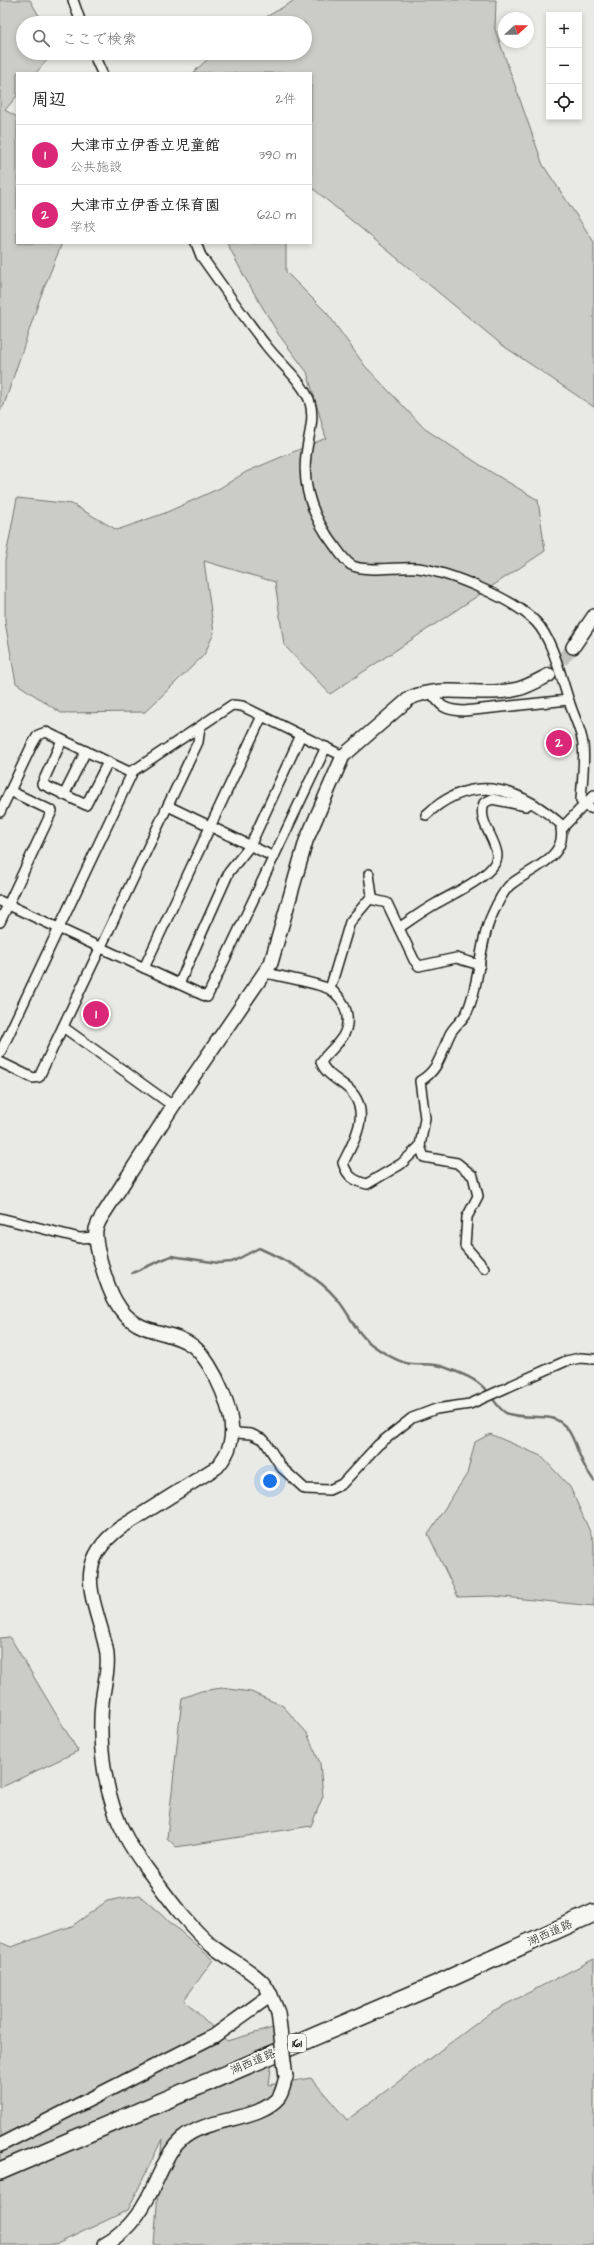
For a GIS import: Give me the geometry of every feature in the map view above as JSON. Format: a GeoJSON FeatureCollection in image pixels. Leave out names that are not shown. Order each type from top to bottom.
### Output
{"type":"FeatureCollection","features":[{"type":"Feature","properties":{"kind":"highway","name":"湖西道路"},"geometry":{"type":"LineString","coordinates":[[0,2161],[272,2044],[432,1978],[594,1906]]}},
{"type":"Feature","properties":{"kind":"highway","name":"湖西道路"},"geometry":{"type":"LineString","coordinates":[[0,2171],[436,1984],[594,1913]]}},
{"type":"Feature","properties":{"kind":"street"},"geometry":{"type":"LineString","coordinates":[[73,0],[79,16]]}},
{"type":"Feature","properties":{"kind":"street"},"geometry":{"type":"LineString","coordinates":[[96,60],[102,72]]}},
{"type":"Feature","properties":{"kind":"street"},"geometry":{"type":"LineString","coordinates":[[196,244],[201,256],[261,339],[302,386],[309,400],[312,412],[312,428],[306,454],[307,486],[310,503],[318,520],[341,554],[350,563],[361,569],[402,567],[435,571],[495,594],[523,611],[536,622],[545,635],[583,744],[581,800],[584,806],[594,809]]}},
{"type":"Feature","properties":{"kind":"street"},"geometry":{"type":"LineString","coordinates":[[573,648],[594,616]]}},
{"type":"Feature","properties":{"kind":"street"},"geometry":{"type":"LineString","coordinates":[[104,2245],[121,2235],[132,2223],[146,2203],[171,2150],[182,2139],[202,2128],[268,2106],[280,2096],[286,2077],[278,2013],[271,1994],[263,1983],[212,1945],[165,1896],[126,1837],[116,1814],[107,1780],[101,1727],[102,1702],[107,1669],[106,1649],[92,1597],[90,1573],[93,1559],[109,1536],[217,1467],[226,1456],[231,1443],[232,1431],[231,1416],[226,1402],[212,1370],[202,1355],[193,1346],[179,1338],[136,1323],[124,1314],[116,1302],[108,1284],[96,1237],[96,1229],[100,1218],[173,1106],[266,973],[276,950],[306,841],[343,756],[410,698],[430,691],[517,689],[534,683],[549,675]]}},
{"type":"Feature","properties":{"kind":"street"},"geometry":{"type":"LineString","coordinates":[[430,691],[440,705],[449,710],[464,711],[568,700]]}},
{"type":"Feature","properties":{"kind":"street"},"geometry":{"type":"LineString","coordinates":[[0,812],[38,735],[46,732],[129,772],[133,771],[232,705],[242,706],[343,756]]}},
{"type":"Feature","properties":{"kind":"street"},"geometry":{"type":"LineString","coordinates":[[144,968],[262,716]]}},
{"type":"Feature","properties":{"kind":"street"},"geometry":{"type":"LineString","coordinates":[[0,1062],[33,1078],[40,1077],[198,742],[200,727]]}},
{"type":"Feature","properties":{"kind":"street"},"geometry":{"type":"LineString","coordinates":[[179,984],[229,872],[250,846],[301,735]]}},
{"type":"Feature","properties":{"kind":"street"},"geometry":{"type":"LineString","coordinates":[[62,740],[42,784],[86,805],[108,762]]}},
{"type":"Feature","properties":{"kind":"street"},"geometry":{"type":"LineString","coordinates":[[4,903],[207,997],[326,747]]}},
{"type":"Feature","properties":{"kind":"street"},"geometry":{"type":"LineString","coordinates":[[64,794],[86,751]]}},
{"type":"Feature","properties":{"kind":"street"},"geometry":{"type":"LineString","coordinates":[[0,1053],[133,771]]}},
{"type":"Feature","properties":{"kind":"street"},"geometry":{"type":"LineString","coordinates":[[426,815],[440,802],[469,790],[487,788],[503,790],[530,803],[549,813],[564,827]]}},
{"type":"Feature","properties":{"kind":"street"},"geometry":{"type":"LineString","coordinates":[[0,922],[4,903],[52,811],[10,791]]}},
{"type":"Feature","properties":{"kind":"street"},"geometry":{"type":"LineString","coordinates":[[484,1268],[465,1246],[467,1217],[478,1196],[473,1176],[457,1163],[424,1156],[420,1146],[425,1118],[420,1081],[431,1075],[451,1032],[466,1013],[480,965],[491,916],[503,895],[508,887],[553,856],[560,845],[562,837],[561,829],[594,795]]}},
{"type":"Feature","properties":{"kind":"street"},"geometry":{"type":"LineString","coordinates":[[399,928],[438,902],[455,894],[488,871],[495,864],[497,855],[483,818],[482,810],[484,803],[492,799],[526,806],[530,803]]}},
{"type":"Feature","properties":{"kind":"street"},"geometry":{"type":"LineString","coordinates":[[168,806],[274,857]]}},
{"type":"Feature","properties":{"kind":"street"},"geometry":{"type":"LineString","coordinates":[[330,989],[350,922],[372,896],[369,874]]}},
{"type":"Feature","properties":{"kind":"street"},"geometry":{"type":"LineString","coordinates":[[370,898],[387,903],[414,960],[419,966],[456,958],[480,965]]}},
{"type":"Feature","properties":{"kind":"street"},"geometry":{"type":"LineString","coordinates":[[266,973],[330,989],[339,997],[346,1008],[347,1022],[343,1035],[321,1062],[324,1070],[348,1088],[357,1103],[362,1118],[357,1136],[343,1163],[346,1172],[355,1181],[367,1184],[400,1164],[420,1146]]}},
{"type":"Feature","properties":{"kind":"street"},"geometry":{"type":"LineString","coordinates":[[63,1026],[173,1106]]}},
{"type":"Feature","properties":{"kind":"street"},"geometry":{"type":"LineString","coordinates":[[0,1218],[80,1238],[96,1237]]}},
{"type":"Feature","properties":{"kind":"street"},"geometry":{"type":"LineString","coordinates":[[236,1433],[251,1434],[264,1440],[282,1468],[305,1489],[329,1490],[342,1484],[378,1445],[412,1418],[436,1409],[470,1404],[566,1361],[580,1358],[594,1359]]}},
{"type":"Feature","properties":{"kind":"street"},"geometry":{"type":"LineString","coordinates":[[0,2145],[214,2036],[271,1994]]}},
{"type":"Feature","properties":{"kind":"shaded area"},"geometry":{"type":"Polygon","coordinates":[[[0,0],[30,0],[39,16],[16,16],[16,60],[47,60],[37,72],[16,72],[16,97],[5,110],[16,116],[16,244],[62,244],[40,298],[4,405],[0,411],[0,0]]]}},
{"type":"Feature","properties":{"kind":"shaded area"},"geometry":{"type":"Polygon","coordinates":[[[295,0],[496,0],[495,29],[498,38],[498,48],[502,48],[543,165],[594,242],[594,407],[502,345],[312,188],[312,72],[194,72],[207,60],[312,60],[312,16],[268,16],[295,0]]]}},
{"type":"Feature","properties":{"kind":"shaded area"},"geometry":{"type":"Polygon","coordinates":[[[228,244],[286,244],[286,272],[327,313],[365,366],[425,429],[491,472],[538,500],[545,551],[330,694],[284,645],[275,582],[204,561],[214,633],[204,655],[145,712],[61,713],[16,683],[5,622],[5,561],[17,498],[72,504],[117,530],[165,513],[220,488],[246,472],[326,438],[307,372],[279,335],[244,276],[228,244]]]}},
{"type":"Feature","properties":{"kind":"shaded area"},"geometry":{"type":"Polygon","coordinates":[[[490,1434],[541,1456],[570,1487],[594,1541],[594,1606],[493,1596],[458,1597],[428,1534],[467,1474],[475,1442],[490,1434]]]}},
{"type":"Feature","properties":{"kind":"shaded area"},"geometry":{"type":"Polygon","coordinates":[[[10,1637],[78,1751],[0,1788],[0,1638],[10,1637]]]}},
{"type":"Feature","properties":{"kind":"shaded area"},"geometry":{"type":"Polygon","coordinates":[[[222,1688],[251,1692],[283,1706],[307,1733],[320,1763],[323,1796],[311,1826],[176,1847],[167,1838],[182,1698],[201,1691],[222,1688]]]}},
{"type":"Feature","properties":{"kind":"shaded area"},"geometry":{"type":"Polygon","coordinates":[[[139,1895],[213,1960],[184,2000],[227,2041],[276,2027],[269,2085],[311,2078],[347,2120],[493,2011],[594,1959],[594,2245],[154,2245],[162,2139],[128,2210],[55,2245],[0,2245],[0,1942],[11,1947],[72,1926],[107,1901],[139,1895]]]}},
{"type":"Feature","properties":{"kind":"waterway"},"geometry":{"type":"LineString","coordinates":[[132,1273],[171,1256],[219,1263],[232,1262],[259,1248],[301,1269],[320,1283],[337,1299],[361,1334],[375,1347],[390,1357],[401,1362],[440,1366],[456,1371],[482,1386],[506,1413],[517,1416],[551,1418],[564,1425],[569,1431],[581,1459],[594,1481]]}},
{"type":"Feature","properties":{"kind":"tunnel"},"geometry":{"type":"LineString","coordinates":[[549,675],[573,647]]}},
{"type":"Feature","properties":{"kind":"place","name":"大津市立伊香立保育園"},"geometry":{"type":"Point","coordinates":[559,743]}},
{"type":"Feature","properties":{"kind":"place","name":"大津市立伊香立児童館"},"geometry":{"type":"Point","coordinates":[96,1014]}}]}
